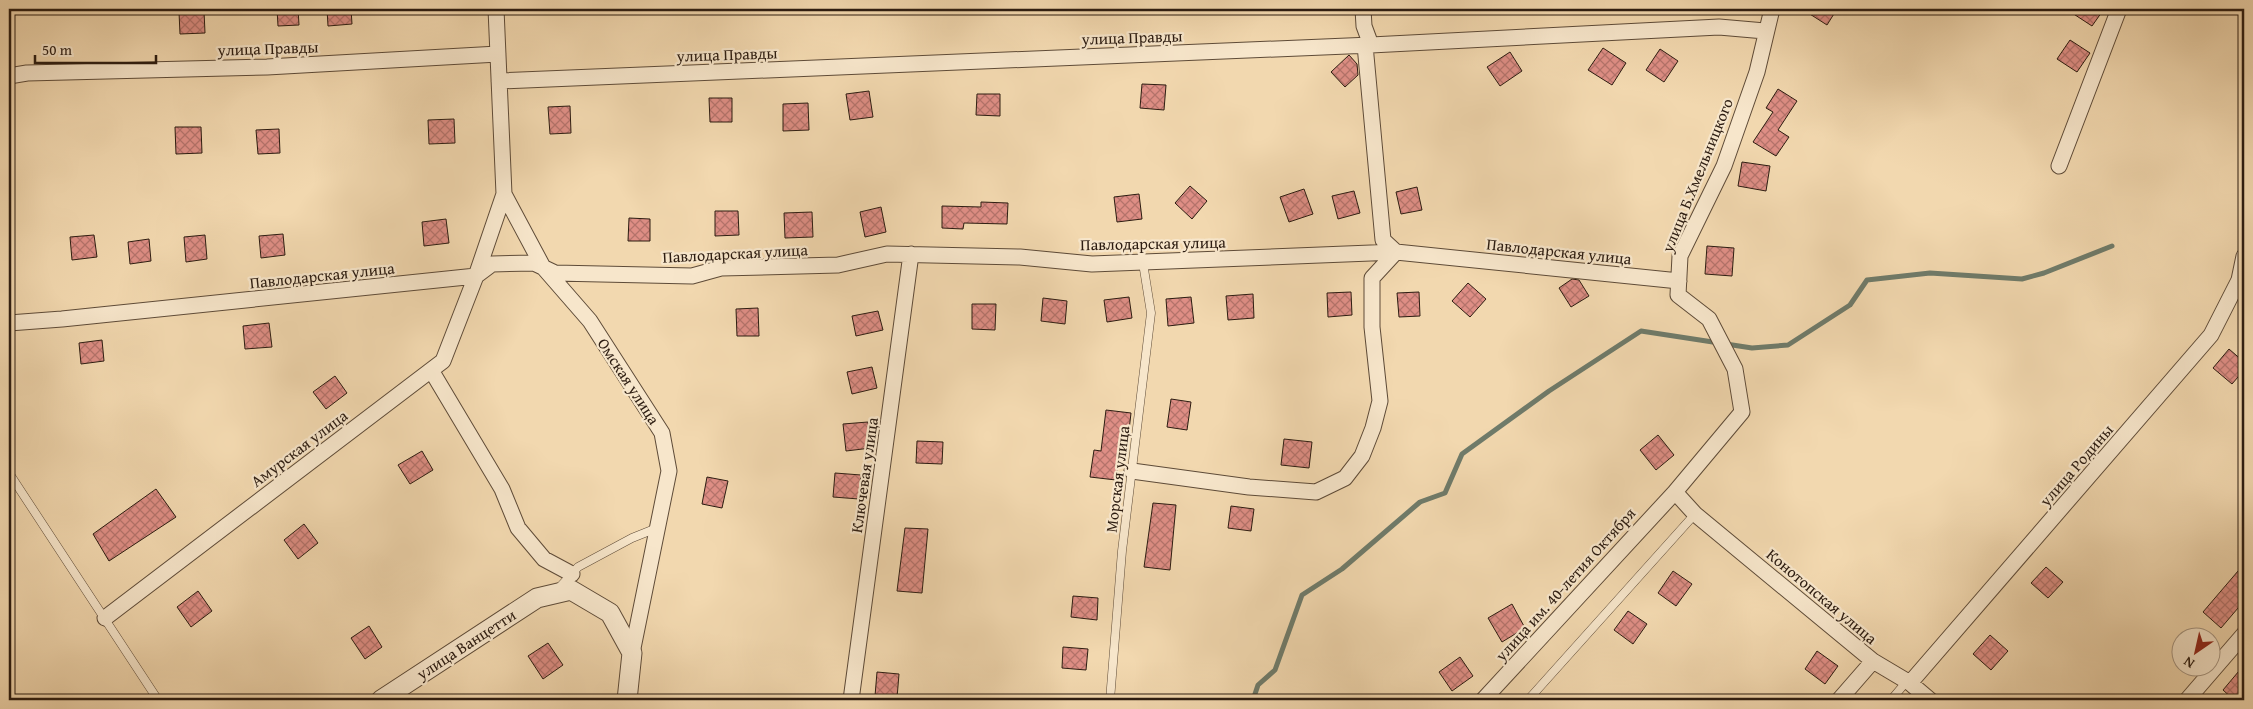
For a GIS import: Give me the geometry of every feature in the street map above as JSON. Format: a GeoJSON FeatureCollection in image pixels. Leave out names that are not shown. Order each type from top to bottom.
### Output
{"type":"FeatureCollection","features":[{"type":"Feature","properties":{"kind":"street"},"geometry":{"type":"LineString","coordinates":[[496,9],[504,194]]}},
{"type":"Feature","properties":{"kind":"street"},"geometry":{"type":"LineString","coordinates":[[1132,471],[1249,487],[1316,492],[1345,478],[1362,456],[1373,428],[1380,401],[1372,327],[1372,278],[1396,252],[1383,240],[1364,9]]}},
{"type":"Feature","properties":{"kind":"street","name":"улица Б.Хмельницкого"},"geometry":{"type":"LineString","coordinates":[[1675,492],[1742,412],[1735,369],[1708,319],[1678,295],[1678,281],[1680,256],[1724,166],[1757,72],[1765,31],[1772,9]]}},
{"type":"Feature","properties":{"kind":"street"},"geometry":{"type":"LineString","coordinates":[[2059,166],[2119,9]]}},
{"type":"Feature","properties":{"kind":"street","name":"улица Правды"},"geometry":{"type":"LineString","coordinates":[[499,81],[1368,45],[1719,27],[1765,31]]}},
{"type":"Feature","properties":{"kind":"street","name":"улица Правды"},"geometry":{"type":"LineString","coordinates":[[9,76],[27,73],[267,67],[498,54]]}},
{"type":"Feature","properties":{"kind":"street","name":"Омская улица"},"geometry":{"type":"LineString","coordinates":[[504,194],[543,268],[590,321],[662,433],[668,471],[632,653],[627,700]]}},
{"type":"Feature","properties":{"kind":"street","name":"Амурская улица"},"geometry":{"type":"LineString","coordinates":[[105,618],[444,361],[504,194]]}},
{"type":"Feature","properties":{"kind":"street","name":"Павлодарская улица"},"geometry":{"type":"LineString","coordinates":[[9,323],[476,276],[492,264],[534,263],[555,273],[692,276],[721,268],[838,265],[887,254],[1020,257],[1092,264],[1396,252],[1678,281]]}},
{"type":"Feature","properties":{"kind":"street","name":"Ключевая улица"},"geometry":{"type":"LineString","coordinates":[[851,700],[911,254]]}},
{"type":"Feature","properties":{"kind":"street","name":"улица Родины"},"geometry":{"type":"LineString","coordinates":[[1908,682],[2212,335],[2239,286],[2244,256]]}},
{"type":"Feature","properties":{"kind":"street"},"geometry":{"type":"LineString","coordinates":[[431,370],[502,489],[518,528],[544,559],[572,574]]}},
{"type":"Feature","properties":{"kind":"street"},"geometry":{"type":"LineString","coordinates":[[1675,492],[1695,514]]}},
{"type":"Feature","properties":{"kind":"street","name":"улица им. 40-летия Октября"},"geometry":{"type":"LineString","coordinates":[[1483,700],[1675,492]]}},
{"type":"Feature","properties":{"kind":"street","name":"Конотопская улица"},"geometry":{"type":"LineString","coordinates":[[1695,514],[1873,661],[1908,682],[1930,700]]}},
{"type":"Feature","properties":{"kind":"street"},"geometry":{"type":"LineString","coordinates":[[554,594],[571,590],[610,613],[632,653]]}},
{"type":"Feature","properties":{"kind":"street","name":"улица Ванцетти"},"geometry":{"type":"LineString","coordinates":[[381,700],[537,598],[554,594]]}},
{"type":"Feature","properties":{"kind":"street"},"geometry":{"type":"LineString","coordinates":[[2187,700],[2244,634]]}},
{"type":"Feature","properties":{"kind":"street"},"geometry":{"type":"LineString","coordinates":[[1839,700],[1873,661]]}},
{"type":"Feature","properties":{"kind":"lane","name":"Морская улица"},"geometry":{"type":"LineString","coordinates":[[1110,700],[1122,551],[1151,313],[1143,262]]}},
{"type":"Feature","properties":{"kind":"lane"},"geometry":{"type":"LineString","coordinates":[[9,473],[158,700]]}},
{"type":"Feature","properties":{"kind":"lane"},"geometry":{"type":"LineString","coordinates":[[1528,700],[1695,514]]}},
{"type":"Feature","properties":{"kind":"lane"},"geometry":{"type":"LineString","coordinates":[[554,594],[578,567],[657,528]]}},
{"type":"Feature","properties":{"kind":"lane","name":"улица Родины"},"geometry":{"type":"LineString","coordinates":[[1890,700],[1908,682]]}},
{"type":"Feature","properties":{"kind":"building"},"geometry":{"type":"Polygon","coordinates":[[[277,9],[298,9],[299,25],[278,26],[277,9]]]}},
{"type":"Feature","properties":{"kind":"building"},"geometry":{"type":"Polygon","coordinates":[[[327,9],[351,9],[352,24],[328,26],[327,9]]]}},
{"type":"Feature","properties":{"kind":"building"},"geometry":{"type":"Polygon","coordinates":[[[1802,9],[1837,9],[1827,25],[1802,9]]]}},
{"type":"Feature","properties":{"kind":"building"},"geometry":{"type":"Polygon","coordinates":[[[2066,9],[2104,9],[2092,26],[2066,9]]]}},
{"type":"Feature","properties":{"kind":"building"},"geometry":{"type":"Polygon","coordinates":[[[204,11],[205,33],[180,34],[179,12],[204,11]]]}},
{"type":"Feature","properties":{"kind":"building"},"geometry":{"type":"Polygon","coordinates":[[[2070,40],[2090,53],[2077,72],[2057,59],[2070,40]]]}},
{"type":"Feature","properties":{"kind":"building"},"geometry":{"type":"Polygon","coordinates":[[[1603,48],[1626,63],[1612,85],[1588,70],[1603,48]]]}},
{"type":"Feature","properties":{"kind":"building"},"geometry":{"type":"Polygon","coordinates":[[[1660,49],[1678,61],[1664,82],[1646,70],[1660,49]]]}},
{"type":"Feature","properties":{"kind":"building"},"geometry":{"type":"Polygon","coordinates":[[[1510,52],[1522,71],[1500,86],[1487,67],[1510,52]]]}},
{"type":"Feature","properties":{"kind":"building"},"geometry":{"type":"Polygon","coordinates":[[[1349,55],[1357,64],[1358,75],[1345,87],[1331,72],[1349,55]]]}},
{"type":"Feature","properties":{"kind":"building"},"geometry":{"type":"Polygon","coordinates":[[[1142,84],[1166,85],[1164,110],[1140,108],[1142,84]]]}},
{"type":"Feature","properties":{"kind":"building"},"geometry":{"type":"Polygon","coordinates":[[[1778,89],[1797,101],[1778,130],[1789,137],[1776,156],[1753,142],[1773,112],[1766,108],[1778,89]]]}},
{"type":"Feature","properties":{"kind":"building"},"geometry":{"type":"Polygon","coordinates":[[[869,91],[873,117],[850,120],[846,94],[869,91]]]}},
{"type":"Feature","properties":{"kind":"building"},"geometry":{"type":"Polygon","coordinates":[[[977,94],[1000,94],[1000,116],[976,115],[977,94]]]}},
{"type":"Feature","properties":{"kind":"building"},"geometry":{"type":"Polygon","coordinates":[[[709,98],[732,98],[732,122],[710,122],[709,98]]]}},
{"type":"Feature","properties":{"kind":"building"},"geometry":{"type":"Polygon","coordinates":[[[808,103],[809,130],[783,131],[783,104],[808,103]]]}},
{"type":"Feature","properties":{"kind":"building"},"geometry":{"type":"Polygon","coordinates":[[[570,106],[571,133],[550,134],[548,107],[570,106]]]}},
{"type":"Feature","properties":{"kind":"building"},"geometry":{"type":"Polygon","coordinates":[[[454,119],[455,143],[429,144],[428,120],[454,119]]]}},
{"type":"Feature","properties":{"kind":"building"},"geometry":{"type":"Polygon","coordinates":[[[175,127],[201,127],[202,153],[176,154],[175,127]]]}},
{"type":"Feature","properties":{"kind":"building"},"geometry":{"type":"Polygon","coordinates":[[[279,129],[280,153],[258,154],[256,130],[279,129]]]}},
{"type":"Feature","properties":{"kind":"building"},"geometry":{"type":"Polygon","coordinates":[[[1742,162],[1770,166],[1766,191],[1738,186],[1742,162]]]}},
{"type":"Feature","properties":{"kind":"building"},"geometry":{"type":"Polygon","coordinates":[[[1190,186],[1207,201],[1192,219],[1175,203],[1190,186]]]}},
{"type":"Feature","properties":{"kind":"building"},"geometry":{"type":"Polygon","coordinates":[[[1417,187],[1422,210],[1401,214],[1396,192],[1417,187]]]}},
{"type":"Feature","properties":{"kind":"building"},"geometry":{"type":"Polygon","coordinates":[[[1304,189],[1313,214],[1289,222],[1280,197],[1304,189]]]}},
{"type":"Feature","properties":{"kind":"building"},"geometry":{"type":"Polygon","coordinates":[[[1354,191],[1360,213],[1338,219],[1332,196],[1354,191]]]}},
{"type":"Feature","properties":{"kind":"building"},"geometry":{"type":"Polygon","coordinates":[[[1139,194],[1142,219],[1117,222],[1114,197],[1139,194]]]}},
{"type":"Feature","properties":{"kind":"building"},"geometry":{"type":"Polygon","coordinates":[[[981,202],[1008,203],[1007,224],[964,223],[963,229],[942,228],[942,206],[981,207],[981,202]]]}},
{"type":"Feature","properties":{"kind":"building"},"geometry":{"type":"Polygon","coordinates":[[[881,207],[886,232],[865,237],[860,212],[881,207]]]}},
{"type":"Feature","properties":{"kind":"building"},"geometry":{"type":"Polygon","coordinates":[[[715,211],[738,211],[739,235],[715,236],[715,211]]]}},
{"type":"Feature","properties":{"kind":"building"},"geometry":{"type":"Polygon","coordinates":[[[812,212],[813,237],[785,238],[784,213],[812,212]]]}},
{"type":"Feature","properties":{"kind":"building"},"geometry":{"type":"Polygon","coordinates":[[[629,218],[650,219],[650,241],[628,241],[629,218]]]}},
{"type":"Feature","properties":{"kind":"building"},"geometry":{"type":"Polygon","coordinates":[[[446,219],[449,243],[424,246],[422,222],[446,219]]]}},
{"type":"Feature","properties":{"kind":"building"},"geometry":{"type":"Polygon","coordinates":[[[283,234],[285,255],[261,258],[259,236],[283,234]]]}},
{"type":"Feature","properties":{"kind":"building"},"geometry":{"type":"Polygon","coordinates":[[[94,235],[97,257],[72,260],[70,237],[94,235]]]}},
{"type":"Feature","properties":{"kind":"building"},"geometry":{"type":"Polygon","coordinates":[[[205,235],[207,259],[186,262],[184,237],[205,235]]]}},
{"type":"Feature","properties":{"kind":"building"},"geometry":{"type":"Polygon","coordinates":[[[149,239],[151,261],[130,264],[128,242],[149,239]]]}},
{"type":"Feature","properties":{"kind":"building"},"geometry":{"type":"Polygon","coordinates":[[[1707,246],[1734,248],[1732,276],[1705,274],[1707,246]]]}},
{"type":"Feature","properties":{"kind":"building"},"geometry":{"type":"Polygon","coordinates":[[[1572,279],[1579,280],[1589,296],[1571,307],[1559,288],[1572,279]]]}},
{"type":"Feature","properties":{"kind":"building"},"geometry":{"type":"Polygon","coordinates":[[[1468,283],[1486,299],[1470,317],[1452,301],[1468,283]]]}},
{"type":"Feature","properties":{"kind":"building"},"geometry":{"type":"Polygon","coordinates":[[[1351,292],[1352,315],[1328,317],[1327,293],[1351,292]]]}},
{"type":"Feature","properties":{"kind":"building"},"geometry":{"type":"Polygon","coordinates":[[[1419,292],[1420,316],[1399,317],[1397,293],[1419,292]]]}},
{"type":"Feature","properties":{"kind":"building"},"geometry":{"type":"Polygon","coordinates":[[[1253,294],[1254,318],[1228,320],[1226,296],[1253,294]]]}},
{"type":"Feature","properties":{"kind":"building"},"geometry":{"type":"Polygon","coordinates":[[[1129,297],[1132,318],[1107,322],[1104,300],[1129,297]]]}},
{"type":"Feature","properties":{"kind":"building"},"geometry":{"type":"Polygon","coordinates":[[[1191,297],[1194,323],[1168,326],[1166,299],[1191,297]]]}},
{"type":"Feature","properties":{"kind":"building"},"geometry":{"type":"Polygon","coordinates":[[[1043,298],[1067,301],[1065,324],[1041,321],[1043,298]]]}},
{"type":"Feature","properties":{"kind":"building"},"geometry":{"type":"Polygon","coordinates":[[[972,304],[996,304],[995,330],[972,329],[972,304]]]}},
{"type":"Feature","properties":{"kind":"building"},"geometry":{"type":"Polygon","coordinates":[[[758,308],[759,336],[737,336],[736,309],[758,308]]]}},
{"type":"Feature","properties":{"kind":"building"},"geometry":{"type":"Polygon","coordinates":[[[878,311],[883,330],[856,336],[852,316],[878,311]]]}},
{"type":"Feature","properties":{"kind":"building"},"geometry":{"type":"Polygon","coordinates":[[[269,323],[272,347],[245,349],[243,326],[269,323]]]}},
{"type":"Feature","properties":{"kind":"building"},"geometry":{"type":"Polygon","coordinates":[[[102,340],[104,361],[81,364],[79,343],[102,340]]]}},
{"type":"Feature","properties":{"kind":"building"},"geometry":{"type":"Polygon","coordinates":[[[2229,349],[2244,362],[2244,370],[2232,384],[2213,368],[2229,349]]]}},
{"type":"Feature","properties":{"kind":"building"},"geometry":{"type":"Polygon","coordinates":[[[872,367],[877,388],[852,394],[847,372],[872,367]]]}},
{"type":"Feature","properties":{"kind":"building"},"geometry":{"type":"Polygon","coordinates":[[[335,376],[347,393],[326,409],[313,392],[335,376]]]}},
{"type":"Feature","properties":{"kind":"building"},"geometry":{"type":"Polygon","coordinates":[[[1171,399],[1191,402],[1187,430],[1167,427],[1171,399]]]}},
{"type":"Feature","properties":{"kind":"building"},"geometry":{"type":"Polygon","coordinates":[[[1106,410],[1131,413],[1128,439],[1121,439],[1116,480],[1090,477],[1094,450],[1101,451],[1106,410]]]}},
{"type":"Feature","properties":{"kind":"building"},"geometry":{"type":"Polygon","coordinates":[[[868,422],[871,448],[846,451],[843,424],[868,422]]]}},
{"type":"Feature","properties":{"kind":"building"},"geometry":{"type":"Polygon","coordinates":[[[1658,435],[1674,455],[1656,470],[1640,450],[1658,435]]]}},
{"type":"Feature","properties":{"kind":"building"},"geometry":{"type":"Polygon","coordinates":[[[1284,439],[1312,442],[1309,468],[1281,465],[1284,439]]]}},
{"type":"Feature","properties":{"kind":"building"},"geometry":{"type":"Polygon","coordinates":[[[917,441],[943,442],[942,464],[916,463],[917,441]]]}},
{"type":"Feature","properties":{"kind":"building"},"geometry":{"type":"Polygon","coordinates":[[[422,451],[433,470],[410,484],[398,465],[422,451]]]}},
{"type":"Feature","properties":{"kind":"building"},"geometry":{"type":"Polygon","coordinates":[[[835,473],[861,475],[859,499],[833,497],[835,473]]]}},
{"type":"Feature","properties":{"kind":"building"},"geometry":{"type":"Polygon","coordinates":[[[707,477],[728,481],[722,508],[702,504],[707,477]]]}},
{"type":"Feature","properties":{"kind":"building"},"geometry":{"type":"Polygon","coordinates":[[[156,489],[176,517],[109,561],[93,534],[156,489]]]}},
{"type":"Feature","properties":{"kind":"building"},"geometry":{"type":"Polygon","coordinates":[[[1153,503],[1176,505],[1170,570],[1144,567],[1153,503]]]}},
{"type":"Feature","properties":{"kind":"building"},"geometry":{"type":"Polygon","coordinates":[[[1231,506],[1254,509],[1251,531],[1228,528],[1231,506]]]}},
{"type":"Feature","properties":{"kind":"building"},"geometry":{"type":"Polygon","coordinates":[[[304,524],[318,543],[298,559],[284,540],[304,524]]]}},
{"type":"Feature","properties":{"kind":"building"},"geometry":{"type":"Polygon","coordinates":[[[905,528],[928,529],[922,593],[897,591],[905,528]]]}},
{"type":"Feature","properties":{"kind":"building"},"geometry":{"type":"Polygon","coordinates":[[[2244,564],[2244,601],[2221,628],[2203,612],[2244,564]]]}},
{"type":"Feature","properties":{"kind":"building"},"geometry":{"type":"Polygon","coordinates":[[[2046,567],[2063,582],[2048,598],[2031,583],[2046,567]]]}},
{"type":"Feature","properties":{"kind":"building"},"geometry":{"type":"Polygon","coordinates":[[[1673,571],[1692,584],[1676,606],[1658,593],[1673,571]]]}},
{"type":"Feature","properties":{"kind":"building"},"geometry":{"type":"Polygon","coordinates":[[[198,591],[212,611],[191,627],[177,607],[198,591]]]}},
{"type":"Feature","properties":{"kind":"building"},"geometry":{"type":"Polygon","coordinates":[[[1073,596],[1098,598],[1097,620],[1071,617],[1073,596]]]}},
{"type":"Feature","properties":{"kind":"building"},"geometry":{"type":"Polygon","coordinates":[[[1512,604],[1525,628],[1502,642],[1488,618],[1512,604]]]}},
{"type":"Feature","properties":{"kind":"building"},"geometry":{"type":"Polygon","coordinates":[[[1628,611],[1647,624],[1633,644],[1614,630],[1628,611]]]}},
{"type":"Feature","properties":{"kind":"building"},"geometry":{"type":"Polygon","coordinates":[[[369,626],[382,647],[365,659],[351,638],[369,626]]]}},
{"type":"Feature","properties":{"kind":"building"},"geometry":{"type":"Polygon","coordinates":[[[1990,635],[2008,651],[1991,670],[1973,654],[1990,635]]]}},
{"type":"Feature","properties":{"kind":"building"},"geometry":{"type":"Polygon","coordinates":[[[548,643],[563,665],[543,679],[528,656],[548,643]]]}},
{"type":"Feature","properties":{"kind":"building"},"geometry":{"type":"Polygon","coordinates":[[[1063,647],[1088,649],[1086,670],[1062,668],[1063,647]]]}},
{"type":"Feature","properties":{"kind":"building"},"geometry":{"type":"Polygon","coordinates":[[[1817,651],[1838,666],[1825,684],[1805,669],[1817,651]]]}},
{"type":"Feature","properties":{"kind":"building"},"geometry":{"type":"Polygon","coordinates":[[[1460,657],[1473,676],[1452,691],[1439,672],[1460,657]]]}},
{"type":"Feature","properties":{"kind":"building"},"geometry":{"type":"Polygon","coordinates":[[[2244,665],[2244,700],[2234,700],[2223,690],[2244,665]]]}},
{"type":"Feature","properties":{"kind":"building"},"geometry":{"type":"Polygon","coordinates":[[[877,672],[899,674],[897,698],[875,696],[877,672]]]}},
{"type":"Feature","properties":{"kind":"waterway"},"geometry":{"type":"LineString","coordinates":[[1253,700],[1258,685],[1275,670],[1302,595],[1342,569],[1420,502],[1445,493],[1462,454],[1549,391],[1641,331],[1752,348],[1788,345],[1850,305],[1867,280],[1930,273],[2022,279],[2044,273],[2112,246]]}}]}
